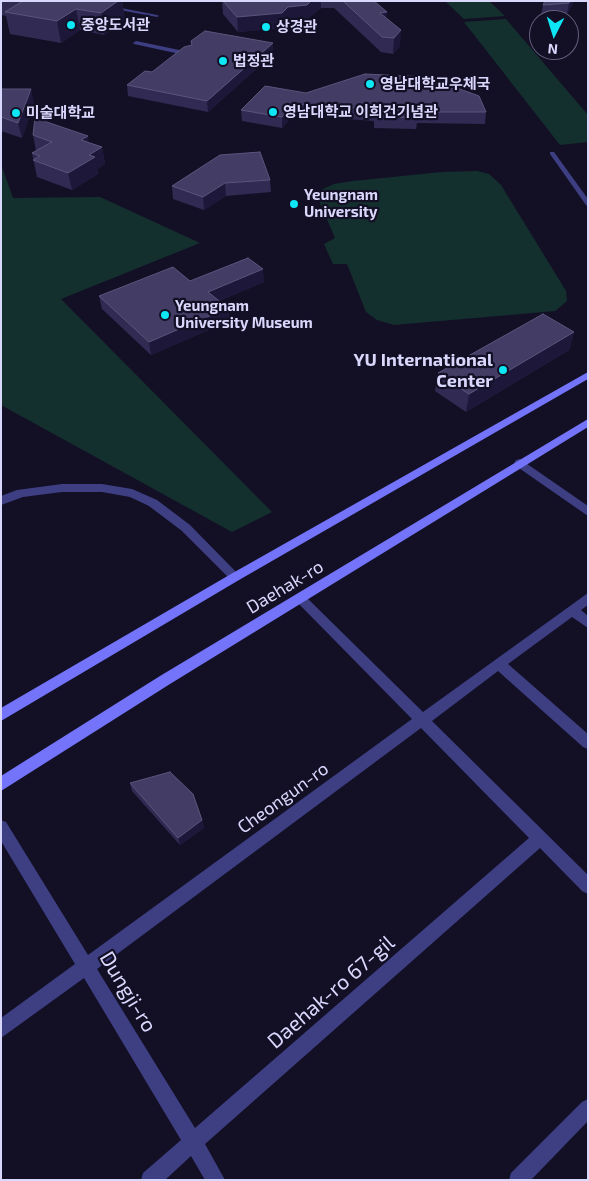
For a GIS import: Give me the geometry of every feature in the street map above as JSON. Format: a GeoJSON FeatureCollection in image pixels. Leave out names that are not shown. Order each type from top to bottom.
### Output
{"type":"FeatureCollection","features":[{"type":"Feature","properties":{"kind":"main road"},"geometry":{"type":"LineString","coordinates":[[1,715],[235,577],[588,375]]}},
{"type":"Feature","properties":{"kind":"main road","name":"Daehak-ro"},"geometry":{"type":"LineString","coordinates":[[1,784],[588,422]]}},
{"type":"Feature","properties":{"kind":"street"},"geometry":{"type":"LineString","coordinates":[[105,6],[156,16]]}},
{"type":"Feature","properties":{"kind":"street"},"geometry":{"type":"LineString","coordinates":[[136,43],[189,54]]}},
{"type":"Feature","properties":{"kind":"street"},"geometry":{"type":"LineString","coordinates":[[552,153],[588,204]]}},
{"type":"Feature","properties":{"kind":"street"},"geometry":{"type":"LineString","coordinates":[[520,463],[588,512]]}},
{"type":"Feature","properties":{"kind":"street"},"geometry":{"type":"LineString","coordinates":[[1,501],[21,493],[62,488],[102,488],[132,493],[153,502],[186,528],[235,577]]}},
{"type":"Feature","properties":{"kind":"street"},"geometry":{"type":"LineString","coordinates":[[300,598],[588,886]]}},
{"type":"Feature","properties":{"kind":"street","name":"Cheongun-ro"},"geometry":{"type":"LineString","coordinates":[[1,1029],[588,598]]}},
{"type":"Feature","properties":{"kind":"street"},"geometry":{"type":"LineString","coordinates":[[572,610],[588,623]]}},
{"type":"Feature","properties":{"kind":"street"},"geometry":{"type":"LineString","coordinates":[[499,664],[588,743]]}},
{"type":"Feature","properties":{"kind":"street","name":"Dungji-ro"},"geometry":{"type":"LineString","coordinates":[[1,827],[216,1180]]}},
{"type":"Feature","properties":{"kind":"street","name":"Daehak-ro 67-gil"},"geometry":{"type":"LineString","coordinates":[[150,1180],[540,838]]}},
{"type":"Feature","properties":{"kind":"street"},"geometry":{"type":"LineString","coordinates":[[518,1180],[588,1108]]}},
{"type":"Feature","properties":{"kind":"green space"},"geometry":{"type":"Polygon","coordinates":[[[445,1],[489,1],[505,16],[464,19],[445,1]]]}},
{"type":"Feature","properties":{"kind":"green space"},"geometry":{"type":"Polygon","coordinates":[[[506,19],[529,46],[529,60],[541,60],[588,115],[588,142],[560,145],[464,22],[506,19]]]}},
{"type":"Feature","properties":{"kind":"green space"},"geometry":{"type":"Polygon","coordinates":[[[1,164],[13,198],[100,197],[200,243],[61,299],[272,512],[232,532],[1,405],[1,164]]]}},
{"type":"Feature","properties":{"kind":"green space"},"geometry":{"type":"Polygon","coordinates":[[[477,171],[489,174],[501,185],[566,291],[567,301],[555,311],[394,325],[377,320],[366,312],[347,264],[333,264],[324,244],[335,238],[320,203],[319,191],[334,184],[353,181],[442,172],[477,171]]]}},
{"type":"Feature","properties":{"kind":"building"},"geometry":{"type":"Polygon","coordinates":[[[23,1],[118,1],[101,13],[76,9],[57,21],[5,12],[23,1]]]}},
{"type":"Feature","properties":{"kind":"building"},"geometry":{"type":"Polygon","coordinates":[[[223,1],[311,1],[307,5],[288,7],[282,13],[237,17],[223,1]]]}},
{"type":"Feature","properties":{"kind":"building"},"geometry":{"type":"Polygon","coordinates":[[[343,1],[374,1],[387,12],[380,13],[401,30],[394,38],[382,37],[343,1]]]}},
{"type":"Feature","properties":{"kind":"building"},"geometry":{"type":"Polygon","coordinates":[[[545,1],[570,1],[569,3],[543,5],[545,1]]]}},
{"type":"Feature","properties":{"kind":"building"},"geometry":{"type":"Polygon","coordinates":[[[205,31],[273,43],[207,101],[127,85],[145,71],[152,72],[184,47],[192,45],[191,41],[205,31]]]}},
{"type":"Feature","properties":{"kind":"building"},"geometry":{"type":"Polygon","coordinates":[[[365,74],[427,77],[479,96],[486,112],[418,112],[417,118],[375,116],[375,109],[293,104],[282,117],[241,110],[265,86],[306,93],[365,74]]]}},
{"type":"Feature","properties":{"kind":"building"},"geometry":{"type":"Polygon","coordinates":[[[1,89],[31,89],[18,123],[1,117],[1,89]]]}},
{"type":"Feature","properties":{"kind":"building"},"geometry":{"type":"Polygon","coordinates":[[[35,118],[88,136],[81,140],[102,147],[89,155],[95,157],[68,173],[33,160],[40,156],[32,153],[52,142],[33,135],[35,118]]]}},
{"type":"Feature","properties":{"kind":"building"},"geometry":{"type":"Polygon","coordinates":[[[260,152],[270,180],[225,183],[203,197],[172,186],[220,155],[260,152]]]}},
{"type":"Feature","properties":{"kind":"building","name":"Yeungnam University Museum"},"geometry":{"type":"Polygon","coordinates":[[[248,258],[263,269],[208,292],[228,308],[149,342],[99,296],[173,267],[190,281],[248,258]]]}},
{"type":"Feature","properties":{"kind":"building"},"geometry":{"type":"Polygon","coordinates":[[[543,314],[574,332],[469,394],[438,373],[543,314]]]}},
{"type":"Feature","properties":{"kind":"building"},"geometry":{"type":"Polygon","coordinates":[[[170,772],[193,794],[202,820],[178,838],[130,783],[170,772]]]}},
{"type":"Feature","properties":{"kind":"place","name":"중앙도서관"},"geometry":{"type":"Point","coordinates":[71,25]}},
{"type":"Feature","properties":{"kind":"place","name":"상경관"},"geometry":{"type":"Point","coordinates":[266,27]}},
{"type":"Feature","properties":{"kind":"place","name":"법정관"},"geometry":{"type":"Point","coordinates":[223,61]}},
{"type":"Feature","properties":{"kind":"place","name":"영남대학교우체국"},"geometry":{"type":"Point","coordinates":[370,84]}},
{"type":"Feature","properties":{"kind":"place","name":"영남대학교 이희건기념관"},"geometry":{"type":"Point","coordinates":[273,112]}},
{"type":"Feature","properties":{"kind":"place","name":"미술대학교"},"geometry":{"type":"Point","coordinates":[16,113]}},
{"type":"Feature","properties":{"kind":"place","name":"Yeungnam University"},"geometry":{"type":"Point","coordinates":[294,204]}},
{"type":"Feature","properties":{"kind":"place","name":"Yeungnam University Museum"},"geometry":{"type":"Point","coordinates":[165,315]}},
{"type":"Feature","properties":{"kind":"place","name":"YU International Center"},"geometry":{"type":"Point","coordinates":[503,370]}}]}
